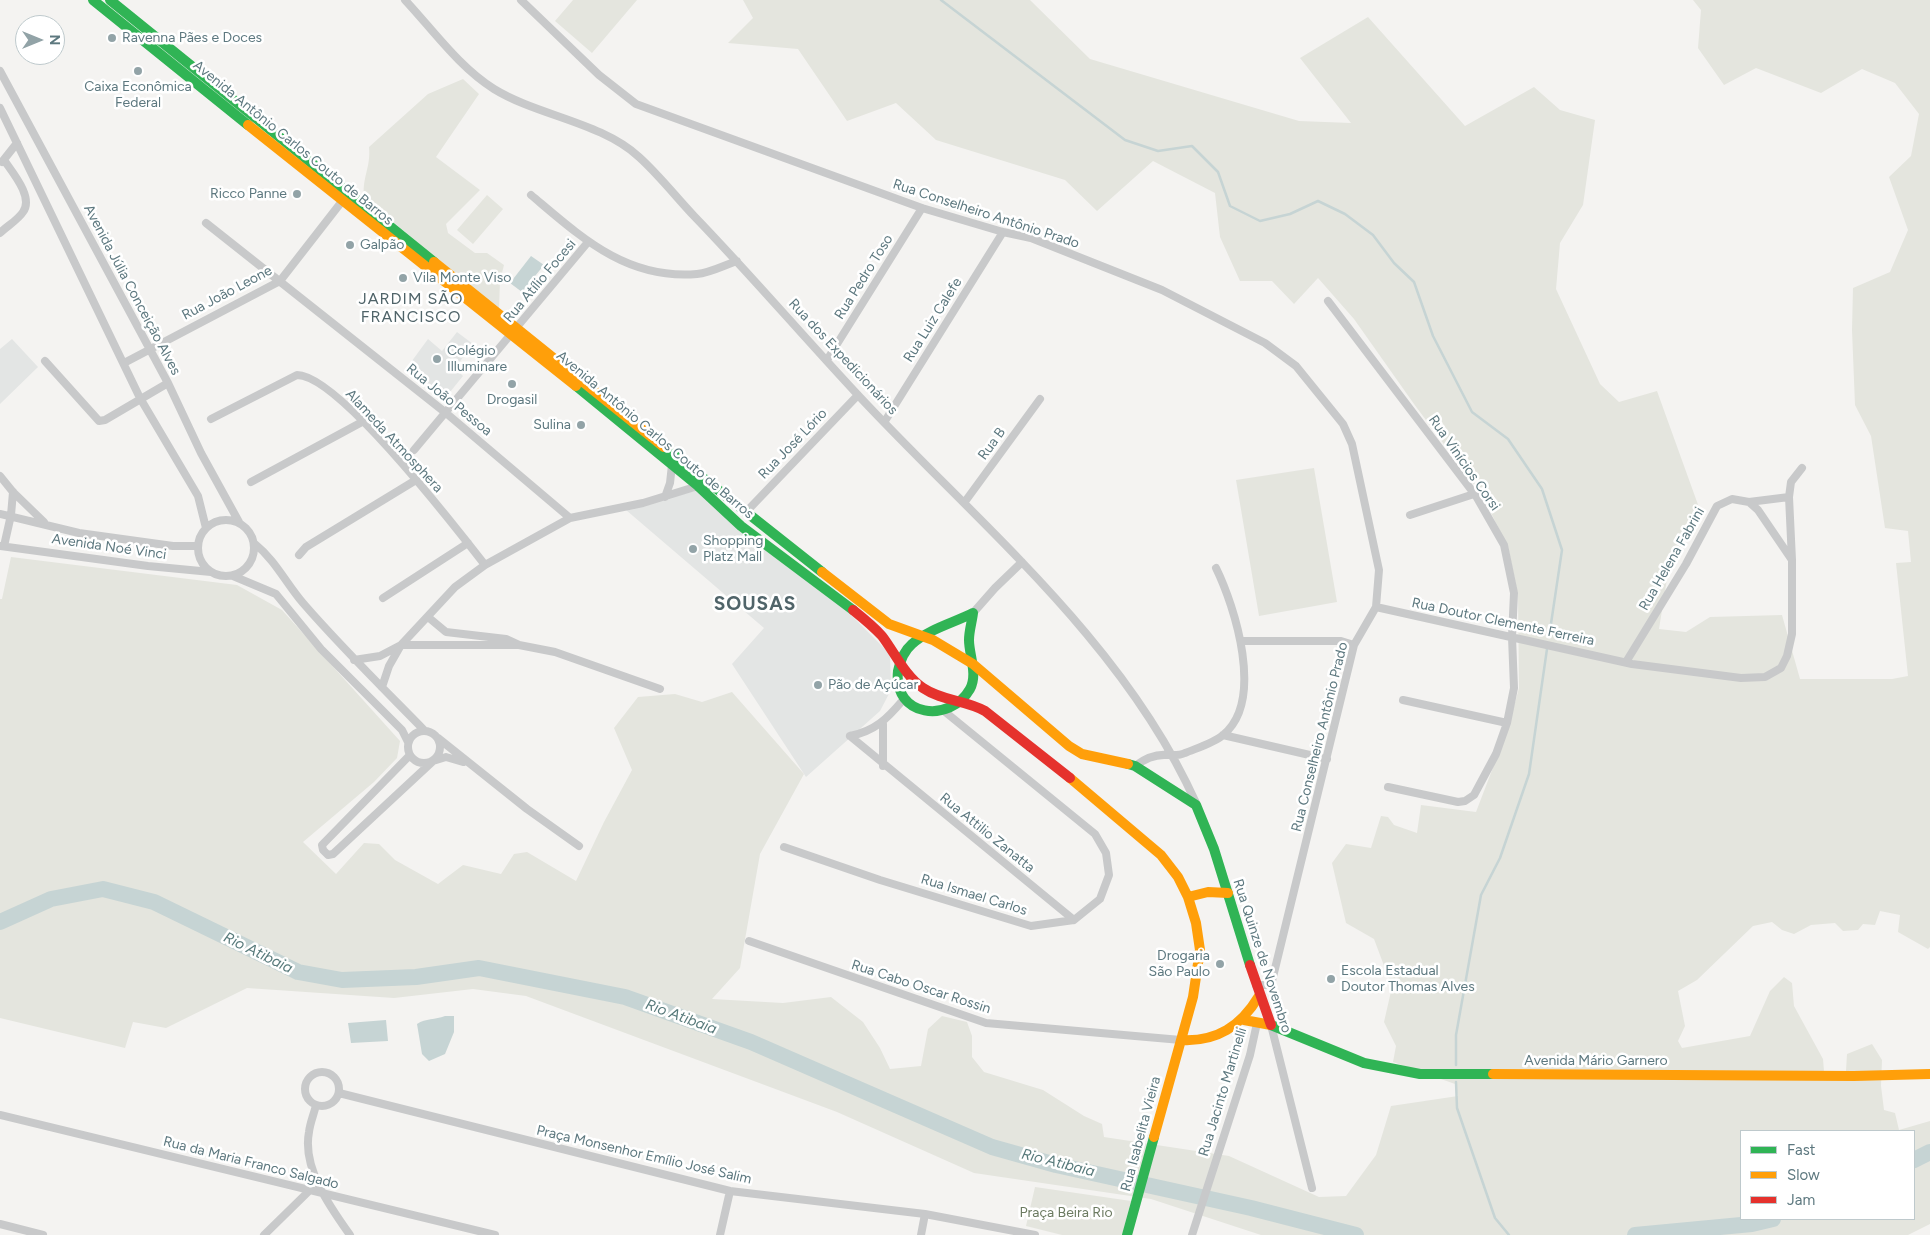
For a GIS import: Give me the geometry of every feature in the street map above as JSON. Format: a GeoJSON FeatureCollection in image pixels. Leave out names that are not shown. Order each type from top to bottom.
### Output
{"type":"FeatureCollection","features":[{"type":"Feature","properties":{"kind":"main road","name":"Avenida Antônio Carlos Couto de Barros"},"geometry":{"type":"LineString","coordinates":[[92,0],[343,200],[747,511],[889,624],[944,645],[973,664],[1082,754],[1135,766]]}},
{"type":"Feature","properties":{"kind":"main road","name":"Avenida Antônio Carlos Couto de Barros"},"geometry":{"type":"LineString","coordinates":[[110,0],[514,331],[698,486],[741,526],[858,614],[881,635],[909,674],[922,687],[940,696],[974,705],[985,711],[1110,810],[1161,855],[1178,877],[1188,897],[1200,950],[1193,997],[1180,1040]]}},
{"type":"Feature","properties":{"kind":"main road"},"geometry":{"type":"LineString","coordinates":[[973,613],[968,640],[974,678],[970,689],[960,702],[944,711],[924,711],[903,700],[898,689],[896,675],[901,661],[911,644],[921,637],[973,613]]}},
{"type":"Feature","properties":{"kind":"main road"},"geometry":{"type":"LineString","coordinates":[[1135,766],[1196,805]]}},
{"type":"Feature","properties":{"kind":"main road","name":"Rua Quinze de Novembro"},"geometry":{"type":"LineString","coordinates":[[1196,805],[1214,849],[1259,996],[1271,1025]]}},
{"type":"Feature","properties":{"kind":"main road"},"geometry":{"type":"LineString","coordinates":[[1188,897],[1198,892],[1213,890],[1228,893]]}},
{"type":"Feature","properties":{"kind":"main road"},"geometry":{"type":"LineString","coordinates":[[1180,1040],[1207,1040],[1244,1020],[1259,996]]}},
{"type":"Feature","properties":{"kind":"main road","name":"Avenida Mário Garnero"},"geometry":{"type":"LineString","coordinates":[[1244,1020],[1271,1025],[1364,1062],[1420,1074],[1854,1076],[1930,1074]]}},
{"type":"Feature","properties":{"kind":"main road","name":"Rua Isabelita Vieira"},"geometry":{"type":"LineString","coordinates":[[1127,1235],[1180,1040]]}},
{"type":"Feature","properties":{"kind":"street","name":"Rua Conselheiro Antônio Prado"},"geometry":{"type":"LineString","coordinates":[[520,0],[599,75],[636,104],[922,208],[1003,232],[1032,238],[1162,290],[1260,339],[1296,366],[1343,424],[1352,444],[1379,570],[1376,607],[1354,645],[1271,985],[1256,985]]}},
{"type":"Feature","properties":{"kind":"street","name":"Rua dos Expedicionários"},"geometry":{"type":"LineString","coordinates":[[409,2],[473,74],[496,91],[617,142],[638,156],[737,261],[858,395],[1022,562],[1101,651],[1171,755],[1196,805]]}},
{"type":"Feature","properties":{"kind":"street","name":"Avenida Júlia Conceição Alves"},"geometry":{"type":"LineString","coordinates":[[0,71],[168,383],[201,452],[239,522]]}},
{"type":"Feature","properties":{"kind":"street"},"geometry":{"type":"LineString","coordinates":[[0,108],[140,398],[198,496],[206,528]]}},
{"type":"Feature","properties":{"kind":"street"},"geometry":{"type":"LineString","coordinates":[[0,233],[23,212],[26,202],[25,195],[2,161],[17,143]]}},
{"type":"Feature","properties":{"kind":"street"},"geometry":{"type":"LineString","coordinates":[[531,195],[588,242],[628,264],[673,274],[698,274],[737,261]]}},
{"type":"Feature","properties":{"kind":"street","name":"Rua João Leone"},"geometry":{"type":"LineString","coordinates":[[124,363],[280,281],[343,200]]}},
{"type":"Feature","properties":{"kind":"street","name":"Rua Pedro Toso"},"geometry":{"type":"LineString","coordinates":[[827,360],[922,208]]}},
{"type":"Feature","properties":{"kind":"street","name":"Rua João Pessoa"},"geometry":{"type":"LineString","coordinates":[[206,223],[446,413],[570,518]]}},
{"type":"Feature","properties":{"kind":"street","name":"Rua Luiz Calefe"},"geometry":{"type":"LineString","coordinates":[[885,421],[1003,232]]}},
{"type":"Feature","properties":{"kind":"street","name":"Rua Atílio Focesi"},"geometry":{"type":"LineString","coordinates":[[414,450],[588,242]]}},
{"type":"Feature","properties":{"kind":"street","name":"Rua Vinícios Corsi"},"geometry":{"type":"LineString","coordinates":[[1328,301],[1474,494],[1504,545],[1514,593],[1512,636],[1514,688],[1507,723],[1496,754],[1474,795],[1465,801],[1458,802],[1388,787]]}},
{"type":"Feature","properties":{"kind":"street"},"geometry":{"type":"LineString","coordinates":[[45,361],[99,421],[105,420],[168,383]]}},
{"type":"Feature","properties":{"kind":"street","name":"Alameda Atmosphera"},"geometry":{"type":"LineString","coordinates":[[212,419],[297,375],[306,375],[333,394],[362,422],[416,480],[485,565]]}},
{"type":"Feature","properties":{"kind":"street","name":"Rua José Lório"},"geometry":{"type":"LineString","coordinates":[[747,511],[858,395]]}},
{"type":"Feature","properties":{"kind":"street","name":"Rua B"},"geometry":{"type":"LineString","coordinates":[[964,503],[1040,399]]}},
{"type":"Feature","properties":{"kind":"street"},"geometry":{"type":"LineString","coordinates":[[251,482],[362,422]]}},
{"type":"Feature","properties":{"kind":"street"},"geometry":{"type":"LineString","coordinates":[[665,497],[670,483],[672,465]]}},
{"type":"Feature","properties":{"kind":"street"},"geometry":{"type":"LineString","coordinates":[[1626,662],[1741,678],[1765,677],[1781,668],[1787,656],[1792,634],[1792,560],[1789,498],[1791,482],[1802,468]]}},
{"type":"Feature","properties":{"kind":"street"},"geometry":{"type":"LineString","coordinates":[[0,476],[13,492],[46,523]]}},
{"type":"Feature","properties":{"kind":"street"},"geometry":{"type":"LineString","coordinates":[[299,555],[306,547],[416,480]]}},
{"type":"Feature","properties":{"kind":"street"},"geometry":{"type":"LineString","coordinates":[[354,660],[380,656],[400,645],[454,587],[485,565],[570,518],[665,497],[698,486]]}},
{"type":"Feature","properties":{"kind":"street"},"geometry":{"type":"LineString","coordinates":[[11,515],[13,492]]}},
{"type":"Feature","properties":{"kind":"street"},"geometry":{"type":"LineString","coordinates":[[1410,516],[1474,494]]}},
{"type":"Feature","properties":{"kind":"street","name":"Rua Helena Fabrini"},"geometry":{"type":"LineString","coordinates":[[1626,662],[1686,564],[1717,506],[1732,499],[1749,502],[1789,498]]}},
{"type":"Feature","properties":{"kind":"street"},"geometry":{"type":"LineString","coordinates":[[1749,502],[1758,510],[1792,560]]}},
{"type":"Feature","properties":{"kind":"street","name":"Avenida Noé Vinci"},"geometry":{"type":"LineString","coordinates":[[0,514],[46,523],[79,533],[173,546],[198,546]]}},
{"type":"Feature","properties":{"kind":"street","name":"Avenida Noé Vinci"},"geometry":{"type":"LineString","coordinates":[[11,515],[2,546],[148,566],[211,572]]}},
{"type":"Feature","properties":{"kind":"street"},"geometry":{"type":"LineString","coordinates":[[228,520],[239,522],[248,530],[254,544],[254,554],[250,564],[242,572],[232,576],[221,576],[211,572],[201,561],[198,546],[200,536],[206,528],[216,521],[228,520]]}},
{"type":"Feature","properties":{"kind":"street"},"geometry":{"type":"LineString","coordinates":[[383,598],[468,543]]}},
{"type":"Feature","properties":{"kind":"street"},"geometry":{"type":"LineString","coordinates":[[254,544],[266,553],[301,601],[354,660],[424,730],[432,732],[476,769],[580,846]]}},
{"type":"Feature","properties":{"kind":"street"},"geometry":{"type":"LineString","coordinates":[[973,613],[1022,562]]}},
{"type":"Feature","properties":{"kind":"street"},"geometry":{"type":"LineString","coordinates":[[1135,766],[1151,758],[1182,755],[1223,735],[1241,708],[1244,687],[1240,641],[1228,592],[1216,568]]}},
{"type":"Feature","properties":{"kind":"street"},"geometry":{"type":"LineString","coordinates":[[232,576],[276,594],[321,650],[402,730],[408,742],[410,755],[419,763],[452,758],[476,769]]}},
{"type":"Feature","properties":{"kind":"street","name":"Rua Doutor Clemente Ferreira"},"geometry":{"type":"LineString","coordinates":[[1376,607],[1626,662]]}},
{"type":"Feature","properties":{"kind":"street"},"geometry":{"type":"LineString","coordinates":[[428,617],[446,632],[497,638],[519,645],[555,652],[660,689]]}},
{"type":"Feature","properties":{"kind":"street"},"geometry":{"type":"LineString","coordinates":[[1240,641],[1341,641],[1354,645]]}},
{"type":"Feature","properties":{"kind":"street"},"geometry":{"type":"LineString","coordinates":[[400,645],[519,645]]}},
{"type":"Feature","properties":{"kind":"street"},"geometry":{"type":"LineString","coordinates":[[382,687],[389,666],[400,645]]}},
{"type":"Feature","properties":{"kind":"street"},"geometry":{"type":"LineString","coordinates":[[883,766],[883,724],[903,700]]}},
{"type":"Feature","properties":{"kind":"street"},"geometry":{"type":"LineString","coordinates":[[1403,700],[1507,723]]}},
{"type":"Feature","properties":{"kind":"street"},"geometry":{"type":"LineString","coordinates":[[944,711],[1095,834],[1106,854],[1109,875],[1100,899],[1074,920]]}},
{"type":"Feature","properties":{"kind":"street","name":"Rua Attilio Zanatta"},"geometry":{"type":"LineString","coordinates":[[883,724],[865,733],[850,736],[883,766],[1074,920]]}},
{"type":"Feature","properties":{"kind":"street"},"geometry":{"type":"LineString","coordinates":[[408,742],[412,736],[424,730]]}},
{"type":"Feature","properties":{"kind":"street"},"geometry":{"type":"LineString","coordinates":[[1223,735],[1327,758]]}},
{"type":"Feature","properties":{"kind":"street"},"geometry":{"type":"LineString","coordinates":[[410,755],[322,845],[323,850],[328,855],[333,854],[439,754],[438,738]]}},
{"type":"Feature","properties":{"kind":"street","name":"Rua Ismael Carlos"},"geometry":{"type":"LineString","coordinates":[[784,847],[880,880],[1031,926],[1074,920]]}},
{"type":"Feature","properties":{"kind":"street","name":"Rua Cabo Oscar Rossin"},"geometry":{"type":"LineString","coordinates":[[749,941],[986,1023],[1180,1040]]}},
{"type":"Feature","properties":{"kind":"street","name":"Rua Jacinto Martinelli"},"geometry":{"type":"LineString","coordinates":[[1192,1235],[1196,1216],[1250,1054],[1257,1023]]}},
{"type":"Feature","properties":{"kind":"street","name":"Rua Quinze de Novembro"},"geometry":{"type":"LineString","coordinates":[[1271,1025],[1312,1188]]}},
{"type":"Feature","properties":{"kind":"street"},"geometry":{"type":"LineString","coordinates":[[324,1071],[334,1076],[338,1081],[340,1093],[329,1105],[316,1105],[309,1100],[305,1089],[308,1078],[313,1074],[324,1071]]}},
{"type":"Feature","properties":{"kind":"street","name":"Praça Monsenhor Emílio José Salim"},"geometry":{"type":"LineString","coordinates":[[340,1093],[730,1190],[925,1214],[1035,1235]]}},
{"type":"Feature","properties":{"kind":"street"},"geometry":{"type":"LineString","coordinates":[[316,1105],[308,1132],[308,1146],[321,1192],[350,1235]]}},
{"type":"Feature","properties":{"kind":"street","name":"Rua da Maria Franco Salgado"},"geometry":{"type":"LineString","coordinates":[[0,1115],[495,1235]]}},
{"type":"Feature","properties":{"kind":"street"},"geometry":{"type":"LineString","coordinates":[[264,1235],[310,1190]]}},
{"type":"Feature","properties":{"kind":"street"},"geometry":{"type":"LineString","coordinates":[[720,1235],[730,1190]]}},
{"type":"Feature","properties":{"kind":"street"},"geometry":{"type":"LineString","coordinates":[[921,1235],[925,1214]]}},
{"type":"Feature","properties":{"kind":"street"},"geometry":{"type":"LineString","coordinates":[[0,1224],[43,1235]]}},
{"type":"Feature","properties":{"kind":"shaded area"},"geometry":{"type":"Polygon","coordinates":[[[531,256],[544,265],[522,292],[510,283],[531,256]]]}},
{"type":"Feature","properties":{"kind":"shaded area","name":"Colégio Illuminare"},"geometry":{"type":"Polygon","coordinates":[[[457,332],[473,344],[455,368],[463,376],[446,397],[441,399],[406,369],[428,339],[442,351],[457,332]]]}},
{"type":"Feature","properties":{"kind":"shaded area"},"geometry":{"type":"Polygon","coordinates":[[[12,339],[38,367],[0,404],[0,349],[12,339]]]}},
{"type":"Feature","properties":{"kind":"shaded area"},"geometry":{"type":"Polygon","coordinates":[[[698,490],[841,605],[890,654],[891,690],[880,711],[806,777],[732,664],[764,628],[626,510],[698,490]]]}},
{"type":"Feature","properties":{"kind":"shaded area"},"geometry":{"type":"Polygon","coordinates":[[[445,1016],[454,1016],[454,1032],[445,1054],[429,1061],[422,1054],[417,1024],[445,1016]]]}},
{"type":"Feature","properties":{"kind":"shaded area"},"geometry":{"type":"Polygon","coordinates":[[[386,1020],[388,1041],[351,1043],[348,1023],[386,1020]]]}},
{"type":"Feature","properties":{"kind":"green space"},"geometry":{"type":"Polygon","coordinates":[[[573,0],[637,0],[592,53],[555,21],[573,0]]]}},
{"type":"Feature","properties":{"kind":"green space"},"geometry":{"type":"Polygon","coordinates":[[[743,0],[1030,0],[1090,59],[1299,121],[1351,123],[1300,58],[1368,17],[1465,126],[1534,87],[1560,110],[1595,120],[1583,205],[1560,243],[1556,289],[1600,384],[1619,402],[1657,391],[1701,513],[1669,566],[1659,629],[1686,632],[1710,617],[1782,615],[1800,679],[1892,679],[1908,676],[1896,563],[1911,562],[1908,531],[1885,528],[1871,436],[1855,405],[1852,330],[1853,288],[1890,272],[1908,230],[1889,177],[1911,156],[1919,114],[1895,83],[1862,69],[1821,93],[1756,68],[1724,85],[1698,48],[1701,10],[1693,0],[1930,0],[1930,947],[1928,949],[1898,932],[1900,915],[1880,911],[1875,925],[1863,924],[1858,930],[1843,931],[1835,923],[1811,925],[1794,934],[1782,930],[1772,922],[1753,926],[1697,980],[1678,991],[1685,1026],[1678,1041],[1682,1048],[1750,1036],[1770,991],[1784,977],[1792,983],[1794,1006],[1823,1059],[1824,1071],[1846,1071],[1847,1054],[1872,1044],[1882,1060],[1881,1086],[1884,1110],[1895,1113],[1899,1130],[1930,1121],[1930,1224],[1908,1235],[1261,1235],[1151,1199],[974,1173],[837,1112],[526,996],[473,989],[394,998],[247,988],[166,1028],[133,1022],[125,1048],[0,1018],[0,599],[2,599],[11,557],[237,585],[282,610],[400,741],[397,758],[374,782],[303,842],[336,874],[364,843],[379,844],[395,860],[438,884],[463,865],[501,874],[514,854],[527,852],[576,881],[604,822],[632,770],[614,728],[638,697],[675,694],[702,702],[732,692],[804,774],[760,854],[740,968],[712,999],[783,1003],[831,997],[863,1022],[880,1048],[890,1069],[921,1066],[928,1029],[942,1016],[967,1022],[972,1036],[972,1057],[984,1072],[1043,1090],[1084,1116],[1102,1124],[1104,1137],[1229,1156],[1319,1197],[1346,1196],[1376,1155],[1391,1106],[1458,1096],[1455,1084],[1393,1062],[1396,1046],[1384,1022],[1392,987],[1374,939],[1346,923],[1332,863],[1346,844],[1371,848],[1381,816],[1388,817],[1394,825],[1417,833],[1421,805],[1476,812],[1507,731],[1519,688],[1518,595],[1508,547],[1482,495],[1354,319],[1318,278],[1294,304],[1272,281],[1240,281],[1220,237],[1215,193],[1153,161],[1097,211],[1065,180],[936,140],[896,103],[847,121],[798,49],[728,43],[753,18],[743,0]]]}},
{"type":"Feature","properties":{"kind":"green space"},"geometry":{"type":"Polygon","coordinates":[[[463,79],[479,94],[436,157],[480,190],[446,224],[448,233],[475,253],[487,253],[504,265],[500,281],[499,309],[364,198],[369,147],[428,94],[463,79]]]}},
{"type":"Feature","properties":{"kind":"green space"},"geometry":{"type":"Polygon","coordinates":[[[487,195],[503,209],[473,244],[457,230],[487,195]]]}},
{"type":"Feature","properties":{"kind":"green space"},"geometry":{"type":"Polygon","coordinates":[[[1314,468],[1337,602],[1259,616],[1236,480],[1314,468]]]}},
{"type":"Feature","properties":{"kind":"green space","name":"Praça Beira Rio"},"geometry":{"type":"Polygon","coordinates":[[[1035,1187],[1131,1201],[1122,1235],[1062,1235],[1026,1226],[1035,1187]]]}},
{"type":"Feature","properties":{"kind":"waterway"},"geometry":{"type":"LineString","coordinates":[[941,0],[1125,140],[1158,151],[1192,146],[1218,172],[1230,206],[1260,221],[1290,214],[1318,201],[1345,214],[1373,235],[1394,263],[1414,282],[1433,336],[1472,412],[1508,439],[1542,489],[1562,550],[1549,637]]}},
{"type":"Feature","properties":{"kind":"waterway"},"geometry":{"type":"LineString","coordinates":[[1456,1065],[1456,1035],[1481,895],[1500,858],[1529,774],[1547,649]]}},
{"type":"Feature","properties":{"kind":"waterway","name":"Rio Atibaia"},"geometry":{"type":"LineString","coordinates":[[0,922],[51,899],[103,889],[154,902],[298,972],[342,980],[416,977],[479,968],[625,997],[751,1042],[992,1147],[1056,1165],[1251,1208],[1356,1235]]}},
{"type":"Feature","properties":{"kind":"waterway"},"geometry":{"type":"LineString","coordinates":[[1456,1082],[1457,1108],[1495,1218],[1509,1235]]}},
{"type":"Feature","properties":{"kind":"waterway","name":"Rio Atibaia"},"geometry":{"type":"LineString","coordinates":[[1915,1160],[1930,1152]]}},
{"type":"Feature","properties":{"kind":"waterway","name":"Rio Atibaia"},"geometry":{"type":"LineString","coordinates":[[1635,1235],[1752,1224],[1769,1220]]}},
{"type":"Feature","properties":{"kind":"traffic: fast"},"geometry":{"type":"LineString","coordinates":[[93,0],[248,125]]}},
{"type":"Feature","properties":{"kind":"traffic: fast"},"geometry":{"type":"LineString","coordinates":[[110,0],[434,262]]}},
{"type":"Feature","properties":{"kind":"traffic: fast"},"geometry":{"type":"LineString","coordinates":[[576,386],[698,486],[741,526],[853,610]]}},
{"type":"Feature","properties":{"kind":"traffic: fast"},"geometry":{"type":"LineString","coordinates":[[664,447],[822,572]]}},
{"type":"Feature","properties":{"kind":"traffic: fast"},"geometry":{"type":"LineString","coordinates":[[973,613],[969,637],[973,671],[970,689],[961,700],[950,707],[937,711],[913,706],[904,698],[899,686],[898,671],[905,653],[912,644],[926,634],[973,613]]}},
{"type":"Feature","properties":{"kind":"traffic: fast"},"geometry":{"type":"LineString","coordinates":[[1128,764],[1135,766],[1196,805],[1214,849],[1250,965]]}},
{"type":"Feature","properties":{"kind":"traffic: fast"},"geometry":{"type":"LineString","coordinates":[[1271,1025],[1364,1063],[1420,1074],[1493,1074]]}},
{"type":"Feature","properties":{"kind":"traffic: fast"},"geometry":{"type":"LineString","coordinates":[[1127,1235],[1154,1137]]}},
{"type":"Feature","properties":{"kind":"traffic: slow"},"geometry":{"type":"LineString","coordinates":[[248,125],[576,386]]}},
{"type":"Feature","properties":{"kind":"traffic: slow"},"geometry":{"type":"LineString","coordinates":[[434,262],[664,447]]}},
{"type":"Feature","properties":{"kind":"traffic: slow"},"geometry":{"type":"LineString","coordinates":[[822,572],[889,624],[933,640],[973,664],[1069,746],[1082,754],[1128,764]]}},
{"type":"Feature","properties":{"kind":"traffic: slow"},"geometry":{"type":"LineString","coordinates":[[1070,778],[1161,855],[1178,877],[1188,897],[1196,923],[1200,950],[1193,997],[1154,1137]]}},
{"type":"Feature","properties":{"kind":"traffic: slow"},"geometry":{"type":"LineString","coordinates":[[1188,897],[1208,892],[1228,893]]}},
{"type":"Feature","properties":{"kind":"traffic: slow"},"geometry":{"type":"LineString","coordinates":[[1181,1040],[1206,1038],[1227,1030],[1244,1016],[1259,996]]}},
{"type":"Feature","properties":{"kind":"traffic: slow"},"geometry":{"type":"LineString","coordinates":[[1244,1020],[1271,1025]]}},
{"type":"Feature","properties":{"kind":"traffic: slow"},"geometry":{"type":"LineString","coordinates":[[1493,1074],[1854,1076],[1930,1074]]}},
{"type":"Feature","properties":{"kind":"traffic: jam"},"geometry":{"type":"LineString","coordinates":[[853,610],[882,636],[906,671],[923,688],[938,696],[985,711],[1070,778]]}},
{"type":"Feature","properties":{"kind":"traffic: jam"},"geometry":{"type":"LineString","coordinates":[[1250,965],[1271,1025]]}},
{"type":"Feature","properties":{"kind":"place","name":"Ravenna Pães e Doces"},"geometry":{"type":"Point","coordinates":[112,38]}},
{"type":"Feature","properties":{"kind":"place","name":"Caixa Econômica Federal"},"geometry":{"type":"Point","coordinates":[138,71]}},
{"type":"Feature","properties":{"kind":"place","name":"Ricco Panne"},"geometry":{"type":"Point","coordinates":[297,194]}},
{"type":"Feature","properties":{"kind":"place","name":"Galpão"},"geometry":{"type":"Point","coordinates":[350,245]}},
{"type":"Feature","properties":{"kind":"place","name":"Vila Monte Viso"},"geometry":{"type":"Point","coordinates":[403,278]}},
{"type":"Feature","properties":{"kind":"place","name":"Colégio Illuminare"},"geometry":{"type":"Point","coordinates":[437,359]}},
{"type":"Feature","properties":{"kind":"place","name":"Drogasil"},"geometry":{"type":"Point","coordinates":[512,384]}},
{"type":"Feature","properties":{"kind":"place","name":"Sulina"},"geometry":{"type":"Point","coordinates":[581,425]}},
{"type":"Feature","properties":{"kind":"place","name":"Shopping Platz Mall"},"geometry":{"type":"Point","coordinates":[693,549]}},
{"type":"Feature","properties":{"kind":"place","name":"Pão de Açúcar"},"geometry":{"type":"Point","coordinates":[818,685]}},
{"type":"Feature","properties":{"kind":"place","name":"Drogaria São Paulo"},"geometry":{"type":"Point","coordinates":[1220,964]}},
{"type":"Feature","properties":{"kind":"place","name":"Escola Estadual Doutor Thomas Alves"},"geometry":{"type":"Point","coordinates":[1331,979]}},
{"type":"Feature","properties":{"kind":"district","name":"JARDIM SÃO FRANCISCO"},"geometry":{"type":"Point","coordinates":[411,308]}},
{"type":"Feature","properties":{"kind":"district","name":"SOUSAS"},"geometry":{"type":"Point","coordinates":[755,604]}}]}
